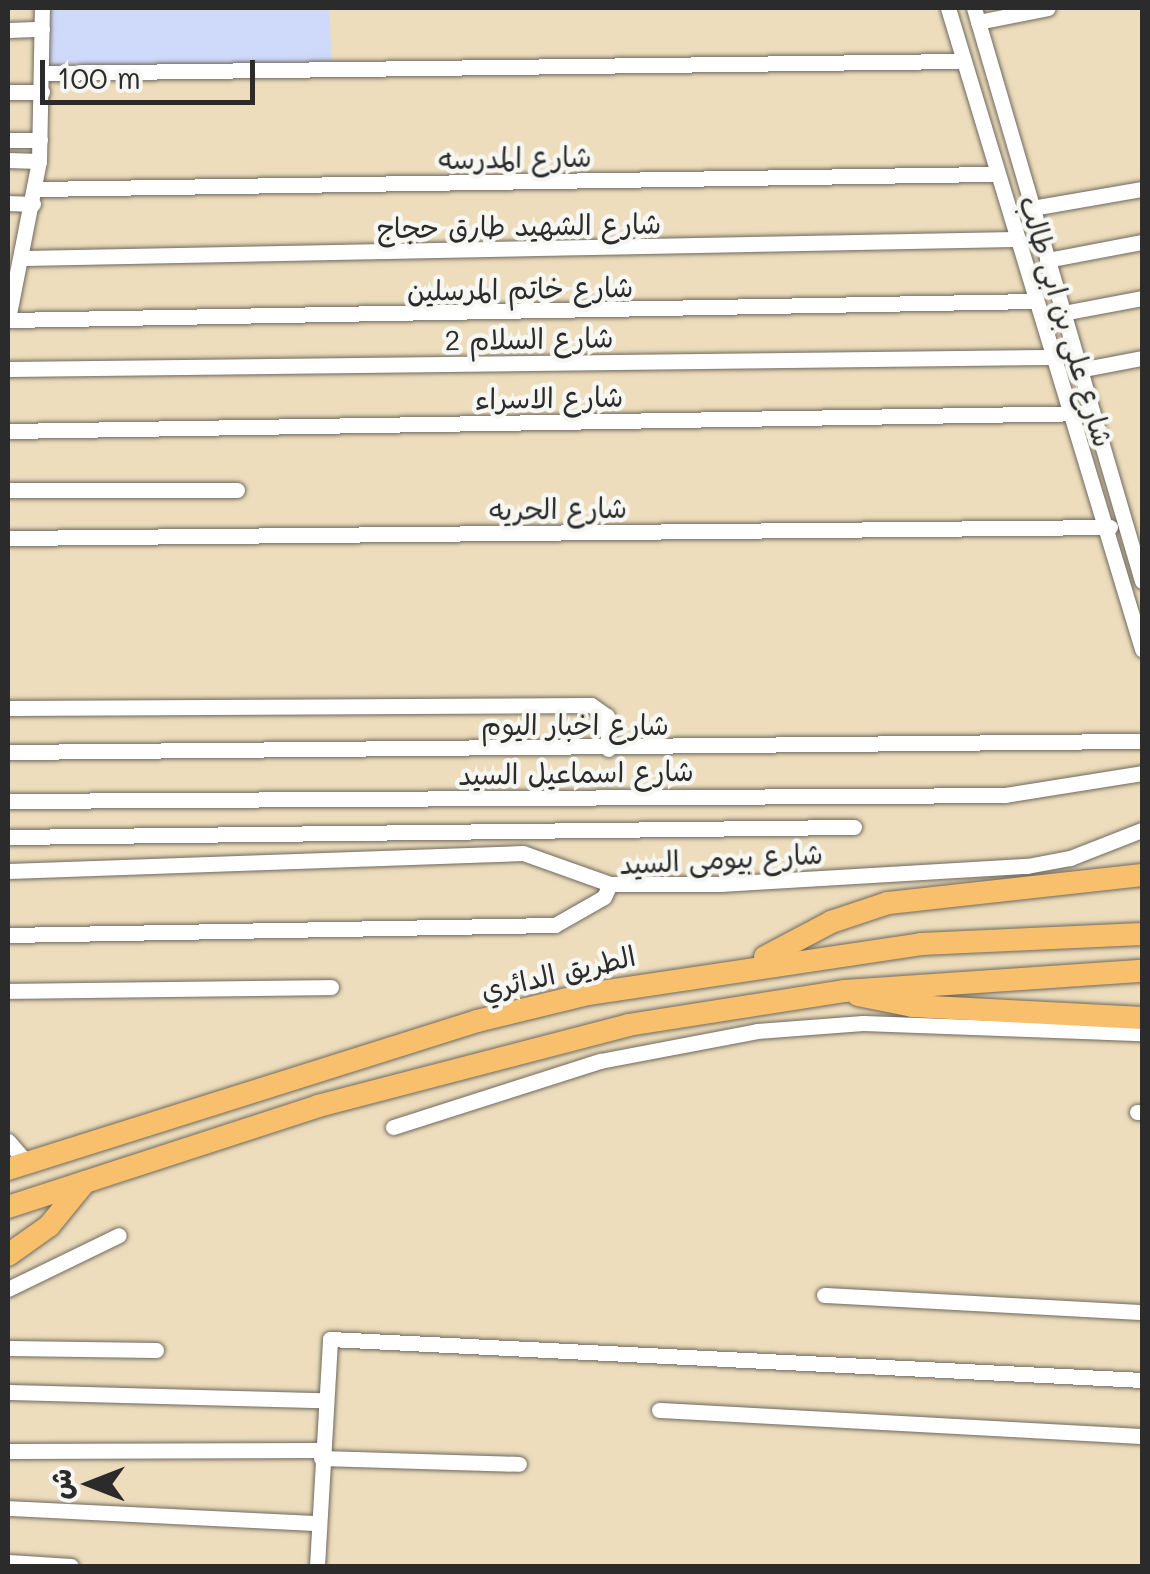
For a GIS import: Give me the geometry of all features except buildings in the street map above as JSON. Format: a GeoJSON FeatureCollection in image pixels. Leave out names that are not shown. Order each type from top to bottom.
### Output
{"type":"FeatureCollection","features":[{"type":"Feature","properties":{"kind":"highway"},"geometry":{"type":"LineString","coordinates":[[748,966],[831,922],[888,902],[1142,875]]}},
{"type":"Feature","properties":{"kind":"highway","name":"الطريق الدائري"},"geometry":{"type":"LineString","coordinates":[[18,1166],[477,1021],[748,966],[922,944],[1142,934]]}},
{"type":"Feature","properties":{"kind":"highway"},"geometry":{"type":"LineString","coordinates":[[8,1207],[485,1058],[645,1022],[846,991],[1134,971]]}},
{"type":"Feature","properties":{"kind":"highway"},"geometry":{"type":"LineString","coordinates":[[846,991],[913,1006],[1142,1018]]}},
{"type":"Feature","properties":{"kind":"highway"},"geometry":{"type":"LineString","coordinates":[[8,1255],[49,1226],[85,1182]]}},
{"type":"Feature","properties":{"kind":"street"},"geometry":{"type":"LineString","coordinates":[[8,319],[12,283],[39,161],[42,8]]}},
{"type":"Feature","properties":{"kind":"street","name":"شارع على بن ابى طالب"},"geometry":{"type":"LineString","coordinates":[[948,8],[1068,414],[1110,527],[1142,649]]}},
{"type":"Feature","properties":{"kind":"street"},"geometry":{"type":"LineString","coordinates":[[976,15],[1048,8]]}},
{"type":"Feature","properties":{"kind":"street","name":"شارع على بن ابى طالب"},"geometry":{"type":"LineString","coordinates":[[976,15],[1142,581]]}},
{"type":"Feature","properties":{"kind":"street"},"geometry":{"type":"LineString","coordinates":[[8,30],[42,29]]}},
{"type":"Feature","properties":{"kind":"street"},"geometry":{"type":"LineString","coordinates":[[42,73],[963,61]]}},
{"type":"Feature","properties":{"kind":"street"},"geometry":{"type":"LineString","coordinates":[[8,92],[42,92]]}},
{"type":"Feature","properties":{"kind":"street"},"geometry":{"type":"LineString","coordinates":[[8,140],[40,140]]}},
{"type":"Feature","properties":{"kind":"street"},"geometry":{"type":"LineString","coordinates":[[8,160],[39,161]]}},
{"type":"Feature","properties":{"kind":"street","name":"شارع المدرسه"},"geometry":{"type":"LineString","coordinates":[[8,203],[34,196],[995,174]]}},
{"type":"Feature","properties":{"kind":"street"},"geometry":{"type":"LineString","coordinates":[[1032,208],[1142,190]]}},
{"type":"Feature","properties":{"kind":"street","name":"شارع الشهيد طارق حجاج"},"geometry":{"type":"LineString","coordinates":[[18,260],[1015,239]]}},
{"type":"Feature","properties":{"kind":"street"},"geometry":{"type":"LineString","coordinates":[[1047,260],[1142,242]]}},
{"type":"Feature","properties":{"kind":"street"},"geometry":{"type":"LineString","coordinates":[[1063,313],[1142,298]]}},
{"type":"Feature","properties":{"kind":"street","name":"شارع خاتم المرسلين"},"geometry":{"type":"LineString","coordinates":[[8,319],[1034,301]]}},
{"type":"Feature","properties":{"kind":"street","name":"شارع السلام 2"},"geometry":{"type":"LineString","coordinates":[[8,369],[1051,357]]}},
{"type":"Feature","properties":{"kind":"street"},"geometry":{"type":"LineString","coordinates":[[1079,370],[1142,358]]}},
{"type":"Feature","properties":{"kind":"street","name":"شارع الاسراء"},"geometry":{"type":"LineString","coordinates":[[8,431],[1091,413]]}},
{"type":"Feature","properties":{"kind":"street"},"geometry":{"type":"LineString","coordinates":[[8,490],[237,490]]}},
{"type":"Feature","properties":{"kind":"street","name":"شارع الحريه"},"geometry":{"type":"LineString","coordinates":[[8,538],[1110,527]]}},
{"type":"Feature","properties":{"kind":"street"},"geometry":{"type":"LineString","coordinates":[[8,708],[590,705],[607,716],[608,749]]}},
{"type":"Feature","properties":{"kind":"street","name":"شارع اخبار اليوم"},"geometry":{"type":"LineString","coordinates":[[8,752],[1142,741]]}},
{"type":"Feature","properties":{"kind":"street","name":"شارع اسماعيل السيد"},"geometry":{"type":"LineString","coordinates":[[8,801],[1005,795],[1142,773]]}},
{"type":"Feature","properties":{"kind":"street","name":"شارع اسماعيل السيد"},"geometry":{"type":"LineString","coordinates":[[8,837],[854,827]]}},
{"type":"Feature","properties":{"kind":"street","name":"شارع بيومى السيد"},"geometry":{"type":"LineString","coordinates":[[8,935],[556,926],[604,897],[610,884],[720,884],[1027,866],[1070,858],[1142,830]]}},
{"type":"Feature","properties":{"kind":"street"},"geometry":{"type":"LineString","coordinates":[[8,871],[523,853],[610,884]]}},
{"type":"Feature","properties":{"kind":"street"},"geometry":{"type":"LineString","coordinates":[[8,991],[332,987]]}},
{"type":"Feature","properties":{"kind":"street"},"geometry":{"type":"LineString","coordinates":[[393,1126],[600,1061],[757,1031],[863,1024],[1142,1034]]}},
{"type":"Feature","properties":{"kind":"street"},"geometry":{"type":"LineString","coordinates":[[8,1141],[18,1166]]}},
{"type":"Feature","properties":{"kind":"street"},"geometry":{"type":"LineString","coordinates":[[8,1289],[119,1235]]}},
{"type":"Feature","properties":{"kind":"street"},"geometry":{"type":"LineString","coordinates":[[824,1295],[1142,1312]]}},
{"type":"Feature","properties":{"kind":"street"},"geometry":{"type":"LineString","coordinates":[[317,1566],[330,1339],[1142,1380]]}},
{"type":"Feature","properties":{"kind":"street"},"geometry":{"type":"LineString","coordinates":[[8,1348],[156,1350]]}},
{"type":"Feature","properties":{"kind":"street"},"geometry":{"type":"LineString","coordinates":[[8,1392],[324,1400]]}},
{"type":"Feature","properties":{"kind":"street"},"geometry":{"type":"LineString","coordinates":[[659,1410],[1142,1436]]}},
{"type":"Feature","properties":{"kind":"street"},"geometry":{"type":"LineString","coordinates":[[8,1450],[321,1454],[519,1464]]}},
{"type":"Feature","properties":{"kind":"street"},"geometry":{"type":"LineString","coordinates":[[8,1508],[317,1522]]}},
{"type":"Feature","properties":{"kind":"street"},"geometry":{"type":"LineString","coordinates":[[8,1562],[72,1566]]}},
{"type":"Feature","properties":{"kind":"shaded area"},"geometry":{"type":"Polygon","coordinates":[[[47,8],[329,8],[332,62],[48,66],[47,8]]]}}]}
